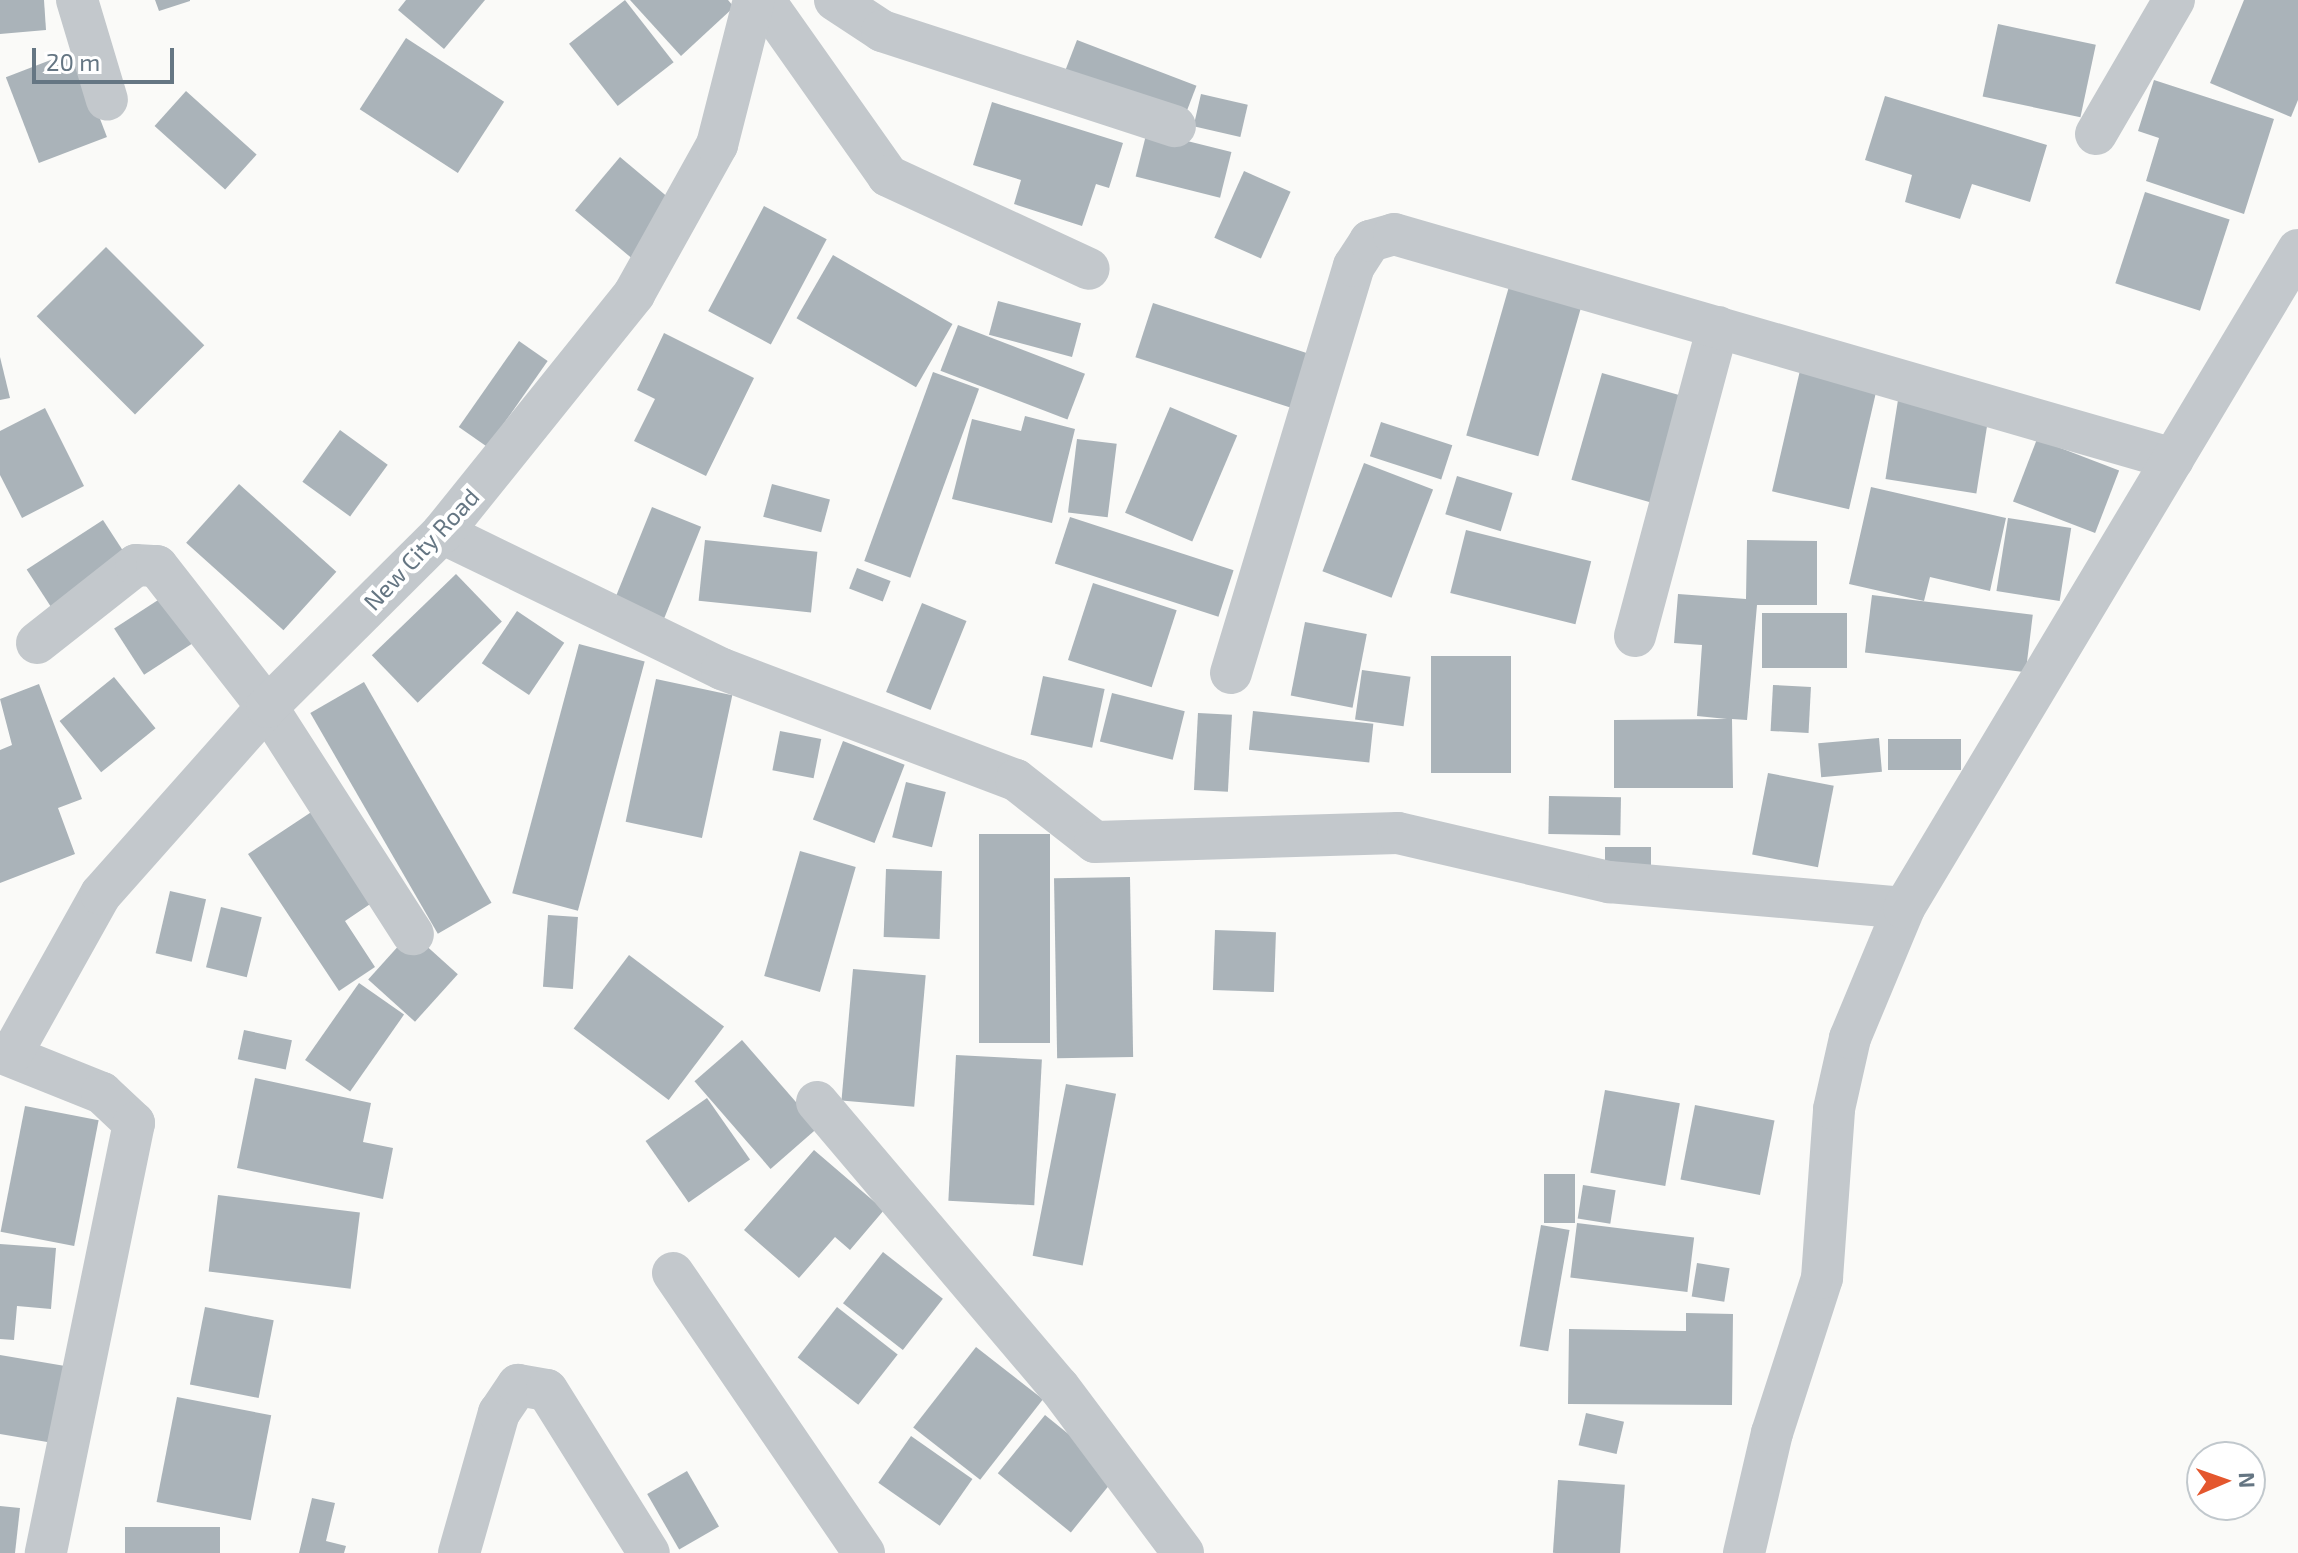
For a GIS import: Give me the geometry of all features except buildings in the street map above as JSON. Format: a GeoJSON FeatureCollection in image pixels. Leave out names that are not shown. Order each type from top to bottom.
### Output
{"type":"FeatureCollection","features":[{"type":"Feature","properties":{"kind":"street"},"geometry":{"type":"LineString","coordinates":[[77,0],[107,100]]}},
{"type":"Feature","properties":{"kind":"street","name":"New City Road"},"geometry":{"type":"LineString","coordinates":[[6,1053],[101,894],[267,707],[442,533],[634,294],[717,145],[754,0]]}},
{"type":"Feature","properties":{"kind":"street"},"geometry":{"type":"LineString","coordinates":[[764,0],[888,176],[1089,269]]}},
{"type":"Feature","properties":{"kind":"street"},"geometry":{"type":"LineString","coordinates":[[835,0],[882,31],[1175,126]]}},
{"type":"Feature","properties":{"kind":"street"},"geometry":{"type":"LineString","coordinates":[[2096,134],[2174,0]]}},
{"type":"Feature","properties":{"kind":"street"},"geometry":{"type":"LineString","coordinates":[[1231,673],[1354,266],[1370,241],[1394,234],[2173,459]]}},
{"type":"Feature","properties":{"kind":"street"},"geometry":{"type":"LineString","coordinates":[[1744,1553],[1772,1433],[1822,1278],[1834,1109],[1850,1038],[1904,908],[2298,250]]}},
{"type":"Feature","properties":{"kind":"street"},"geometry":{"type":"LineString","coordinates":[[1635,636],[1718,327]]}},
{"type":"Feature","properties":{"kind":"street"},"geometry":{"type":"LineString","coordinates":[[442,533],[722,669],[1016,780],[1095,842],[1398,833],[1609,882],[1904,908]]}},
{"type":"Feature","properties":{"kind":"street"},"geometry":{"type":"LineString","coordinates":[[37,643],[136,565],[157,566],[267,707],[413,934]]}},
{"type":"Feature","properties":{"kind":"street"},"geometry":{"type":"LineString","coordinates":[[6,1053],[123,1105],[135,1143],[46,1553]]}},
{"type":"Feature","properties":{"kind":"street"},"geometry":{"type":"LineString","coordinates":[[817,1102],[1059,1387],[1183,1553]]}},
{"type":"Feature","properties":{"kind":"street"},"geometry":{"type":"LineString","coordinates":[[673,1273],[864,1553]]}},
{"type":"Feature","properties":{"kind":"street"},"geometry":{"type":"LineString","coordinates":[[459,1553],[499,1413],[518,1385],[547,1390],[649,1553]]}}]}
